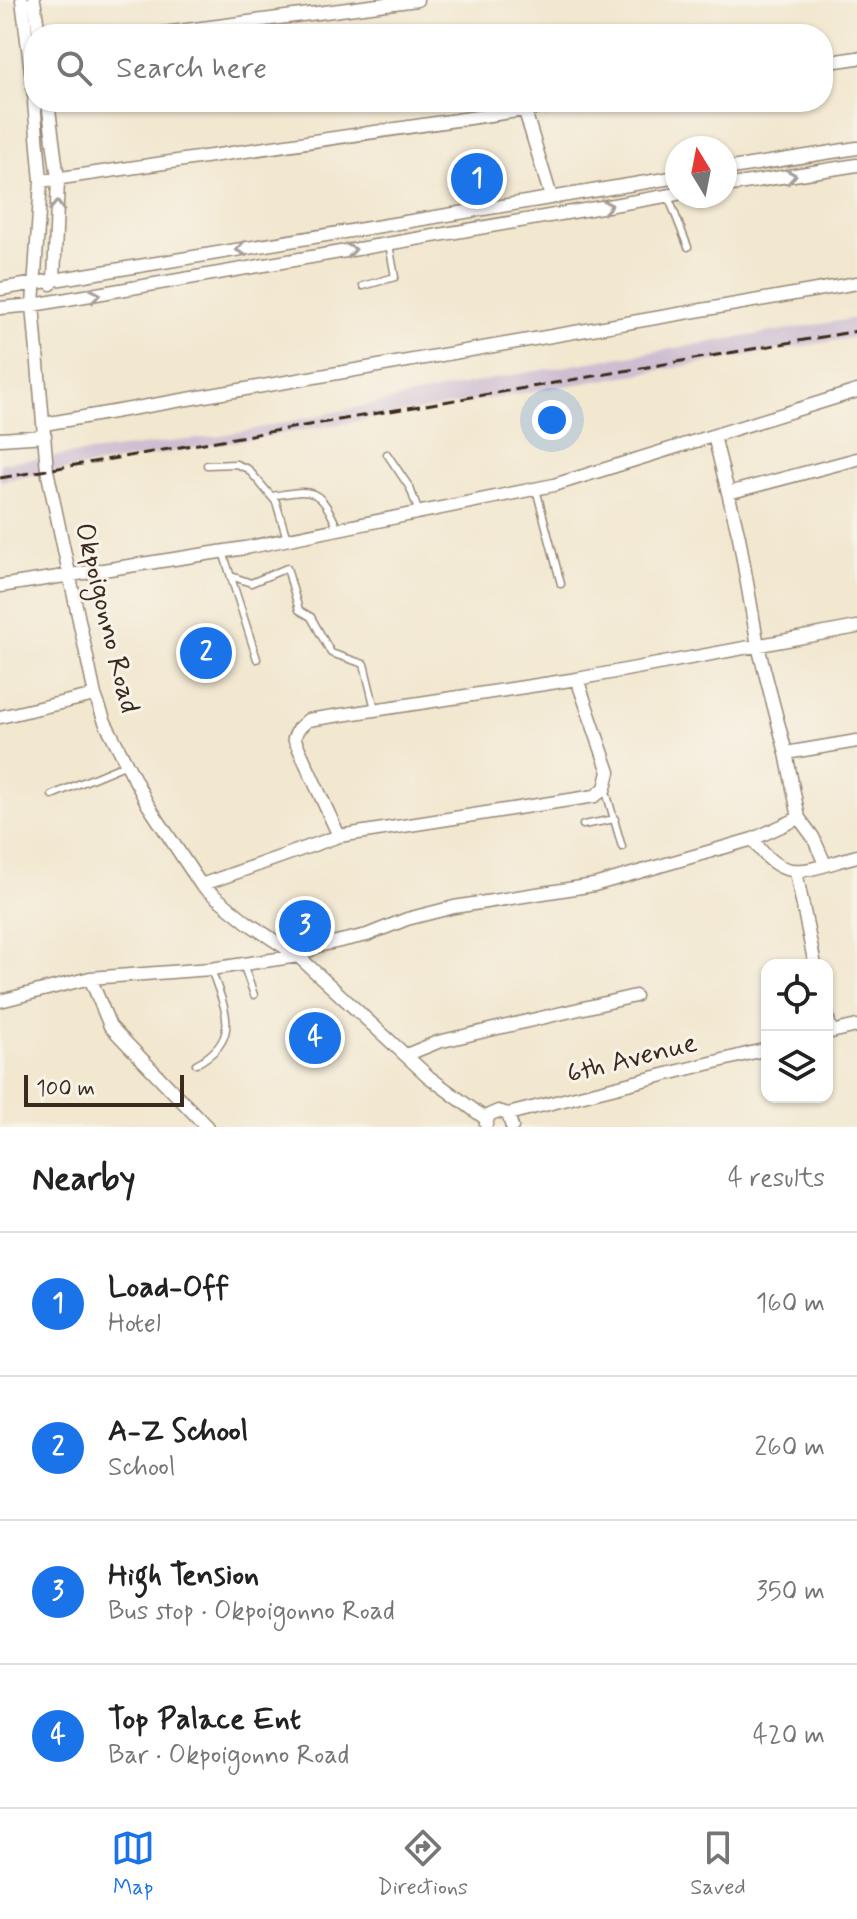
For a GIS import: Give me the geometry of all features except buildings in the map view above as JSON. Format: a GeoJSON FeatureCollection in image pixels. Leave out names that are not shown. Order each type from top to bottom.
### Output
{"type":"FeatureCollection","features":[{"type":"Feature","properties":{"kind":"street","name":"Okpoigonno Road"},"geometry":{"type":"LineString","coordinates":[[22,0],[25,24]]}},
{"type":"Feature","properties":{"kind":"street"},"geometry":{"type":"LineString","coordinates":[[34,0],[38,24]]}},
{"type":"Feature","properties":{"kind":"street"},"geometry":{"type":"LineString","coordinates":[[233,24],[417,0]]}},
{"type":"Feature","properties":{"kind":"street"},"geometry":{"type":"LineString","coordinates":[[833,62],[857,58]]}},
{"type":"Feature","properties":{"kind":"street","name":"Okpoigonno Road"},"geometry":{"type":"LineString","coordinates":[[35,112],[41,181],[33,305],[47,470],[95,695],[105,722],[148,805],[201,885],[248,923],[298,956],[429,1077],[486,1123]]}},
{"type":"Feature","properties":{"kind":"street"},"geometry":{"type":"LineString","coordinates":[[49,112],[58,179],[56,280],[60,301]]}},
{"type":"Feature","properties":{"kind":"street"},"geometry":{"type":"LineString","coordinates":[[41,181],[518,112]]}},
{"type":"Feature","properties":{"kind":"street"},"geometry":{"type":"LineString","coordinates":[[525,112],[551,197]]}},
{"type":"Feature","properties":{"kind":"street"},"geometry":{"type":"LineString","coordinates":[[737,167],[857,148]]}},
{"type":"Feature","properties":{"kind":"street"},"geometry":{"type":"LineString","coordinates":[[737,184],[857,165]]}},
{"type":"Feature","properties":{"kind":"street"},"geometry":{"type":"LineString","coordinates":[[0,289],[665,179]]}},
{"type":"Feature","properties":{"kind":"street"},"geometry":{"type":"LineString","coordinates":[[0,308],[60,301],[665,196]]}},
{"type":"Feature","properties":{"kind":"street"},"geometry":{"type":"LineString","coordinates":[[33,305],[56,280]]}},
{"type":"Feature","properties":{"kind":"street"},"geometry":{"type":"LineString","coordinates":[[0,439],[857,283]]}},
{"type":"Feature","properties":{"kind":"street"},"geometry":{"type":"LineString","coordinates":[[0,586],[223,552],[536,489],[857,391]]}},
{"type":"Feature","properties":{"kind":"street"},"geometry":{"type":"LineString","coordinates":[[714,436],[739,537],[758,646],[786,753],[799,818],[813,837],[825,864]]}},
{"type":"Feature","properties":{"kind":"street"},"geometry":{"type":"LineString","coordinates":[[728,493],[857,459]]}},
{"type":"Feature","properties":{"kind":"street"},"geometry":{"type":"LineString","coordinates":[[339,836],[294,738],[308,720],[577,679],[857,627]]}},
{"type":"Feature","properties":{"kind":"street"},"geometry":{"type":"LineString","coordinates":[[201,885],[339,836],[595,796],[605,788],[609,772],[577,679]]}},
{"type":"Feature","properties":{"kind":"street"},"geometry":{"type":"LineString","coordinates":[[0,717],[95,695]]}},
{"type":"Feature","properties":{"kind":"street"},"geometry":{"type":"LineString","coordinates":[[786,753],[857,741]]}},
{"type":"Feature","properties":{"kind":"street"},"geometry":{"type":"LineString","coordinates":[[0,1001],[90,978],[211,969],[298,956],[318,946],[367,935],[454,907],[594,885],[753,839],[799,818]]}},
{"type":"Feature","properties":{"kind":"street"},"geometry":{"type":"LineString","coordinates":[[753,839],[763,855],[773,863],[796,872],[857,856]]}},
{"type":"Feature","properties":{"kind":"street"},"geometry":{"type":"LineString","coordinates":[[796,872],[814,959]]}},
{"type":"Feature","properties":{"kind":"street"},"geometry":{"type":"LineString","coordinates":[[90,978],[110,1026],[207,1127]]}},
{"type":"Feature","properties":{"kind":"street"},"geometry":{"type":"LineString","coordinates":[[406,1055],[438,1042],[635,996]]}},
{"type":"Feature","properties":{"kind":"street"},"geometry":{"type":"LineString","coordinates":[[833,1031],[857,1026]]}},
{"type":"Feature","properties":{"kind":"street","name":"6th Avenue"},"geometry":{"type":"LineString","coordinates":[[486,1123],[498,1111],[510,1121],[761,1051]]}},
{"type":"Feature","properties":{"kind":"lane"},"geometry":{"type":"LineString","coordinates":[[676,208],[688,247]]}},
{"type":"Feature","properties":{"kind":"lane"},"geometry":{"type":"LineString","coordinates":[[363,286],[395,277],[389,244]]}},
{"type":"Feature","properties":{"kind":"lane"},"geometry":{"type":"LineString","coordinates":[[387,454],[410,488],[419,514]]}},
{"type":"Feature","properties":{"kind":"lane"},"geometry":{"type":"LineString","coordinates":[[207,465],[236,464],[248,469],[272,496],[287,540]]}},
{"type":"Feature","properties":{"kind":"lane"},"geometry":{"type":"LineString","coordinates":[[536,489],[561,584]]}},
{"type":"Feature","properties":{"kind":"lane"},"geometry":{"type":"LineString","coordinates":[[272,496],[298,491],[316,495],[326,503],[338,529]]}},
{"type":"Feature","properties":{"kind":"lane"},"geometry":{"type":"LineString","coordinates":[[223,552],[257,659]]}},
{"type":"Feature","properties":{"kind":"lane"},"geometry":{"type":"LineString","coordinates":[[231,576],[251,583],[287,568],[299,610],[311,617],[331,653],[364,664],[375,710]]}},
{"type":"Feature","properties":{"kind":"lane"},"geometry":{"type":"LineString","coordinates":[[52,795],[127,764]]}},
{"type":"Feature","properties":{"kind":"lane"},"geometry":{"type":"LineString","coordinates":[[605,788],[622,847]]}},
{"type":"Feature","properties":{"kind":"lane"},"geometry":{"type":"LineString","coordinates":[[583,825],[615,819]]}},
{"type":"Feature","properties":{"kind":"lane"},"geometry":{"type":"LineString","coordinates":[[243,964],[254,995]]}},
{"type":"Feature","properties":{"kind":"lane"},"geometry":{"type":"LineString","coordinates":[[196,1064],[216,1054],[226,1030],[226,1016],[211,969]]}},
{"type":"Feature","properties":{"kind":"shaded area"},"geometry":{"type":"Polygon","coordinates":[[[857,318],[857,337],[0,481],[0,463],[220,436],[512,375],[857,318]]]}},
{"type":"Feature","properties":{"kind":"railway"},"geometry":{"type":"LineString","coordinates":[[0,478],[857,331]]}},
{"type":"Feature","properties":{"kind":"place","name":"Load-Off"},"geometry":{"type":"Point","coordinates":[477,179]}},
{"type":"Feature","properties":{"kind":"place","name":"A-Z School"},"geometry":{"type":"Point","coordinates":[206,653]}},
{"type":"Feature","properties":{"kind":"place","name":"High Tension"},"geometry":{"type":"Point","coordinates":[305,926]}},
{"type":"Feature","properties":{"kind":"place","name":"Top Palace Ent"},"geometry":{"type":"Point","coordinates":[315,1038]}}]}
